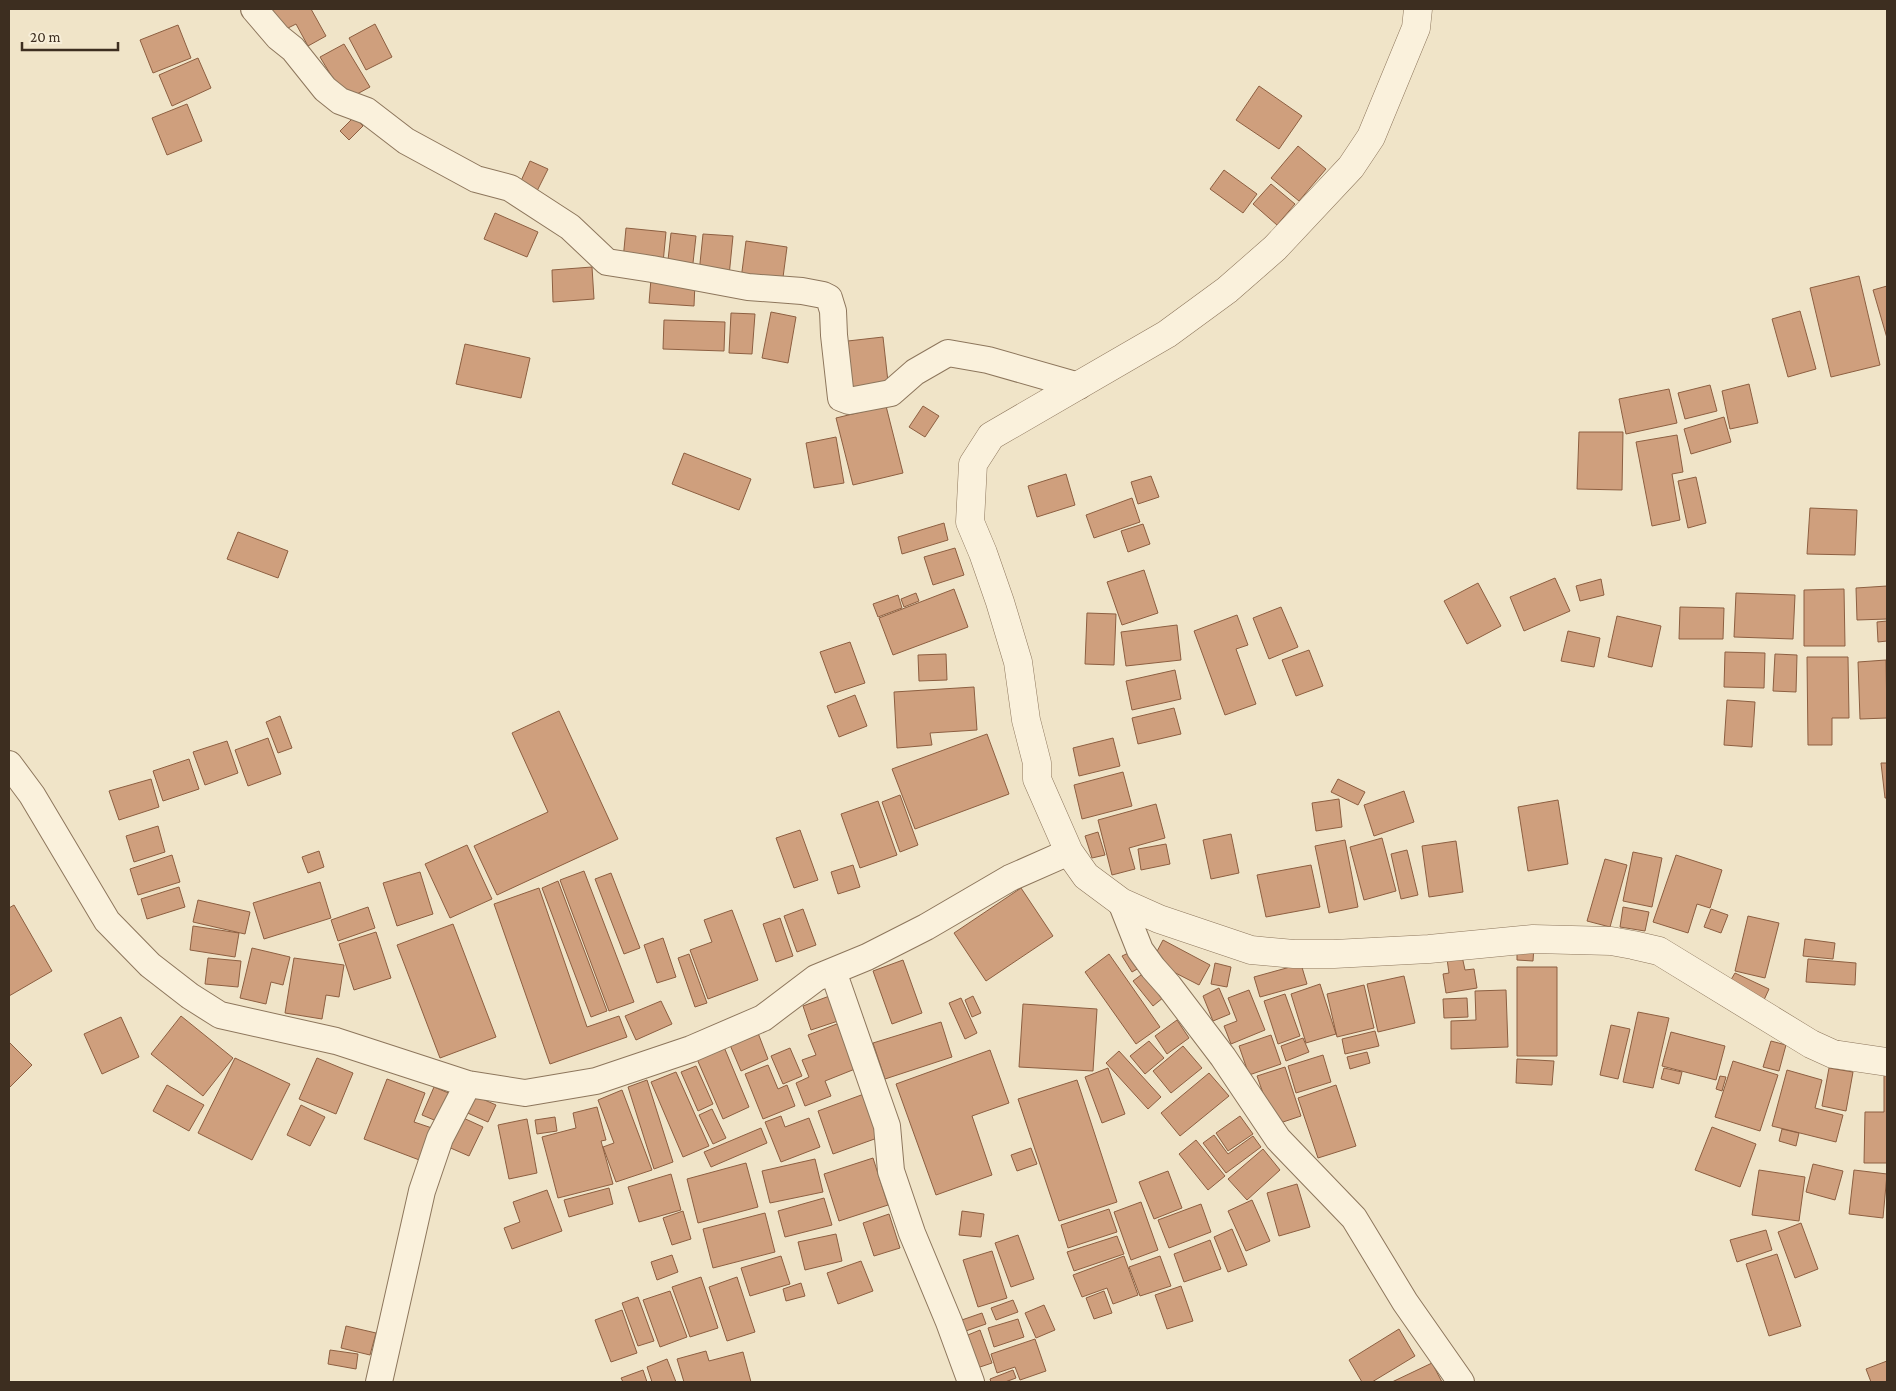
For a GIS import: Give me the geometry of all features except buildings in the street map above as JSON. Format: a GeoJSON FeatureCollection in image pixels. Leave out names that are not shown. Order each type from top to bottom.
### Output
{"type":"FeatureCollection","features":[{"type":"Feature","properties":{"kind":"street"},"geometry":{"type":"LineString","coordinates":[[254,9],[278,37],[293,49],[325,89],[340,101],[367,111],[406,141],[476,179],[510,188],[570,227],[607,262],[748,287],[809,293],[829,298],[833,311],[837,369],[841,398],[843,400],[849,401],[891,394],[915,372],[948,353],[988,360],[1079,386]]}},
{"type":"Feature","properties":{"kind":"street"},"geometry":{"type":"LineString","coordinates":[[1418,9],[1416,28],[1385,98],[1371,137],[1351,167],[1274,248],[1227,290],[1167,334],[991,436],[973,464],[970,522],[984,553],[1018,662],[1026,720],[1037,763],[1037,779],[1069,852],[1086,876],[1121,902],[1159,919],[1252,950],[1294,954],[1334,954],[1533,939],[1611,941],[1658,951],[1812,1044],[1833,1054],[1887,1062]]}},
{"type":"Feature","properties":{"kind":"street"},"geometry":{"type":"LineString","coordinates":[[9,764],[32,795],[107,921],[150,965],[190,996],[220,1015],[336,1042],[468,1084],[525,1093],[596,1081],[691,1049],[763,1018],[816,978],[867,957],[926,927],[1010,878],[1069,852]]}},
{"type":"Feature","properties":{"kind":"street"},"geometry":{"type":"LineString","coordinates":[[1121,902],[1140,950],[1223,1057],[1278,1139],[1354,1218],[1405,1302],[1461,1382]]}},
{"type":"Feature","properties":{"kind":"street"},"geometry":{"type":"LineString","coordinates":[[833,971],[887,1126],[891,1171],[912,1233],[949,1322],[971,1382]]}},
{"type":"Feature","properties":{"kind":"street"},"geometry":{"type":"LineString","coordinates":[[379,1382],[422,1191],[440,1138],[468,1084]]}}]}
